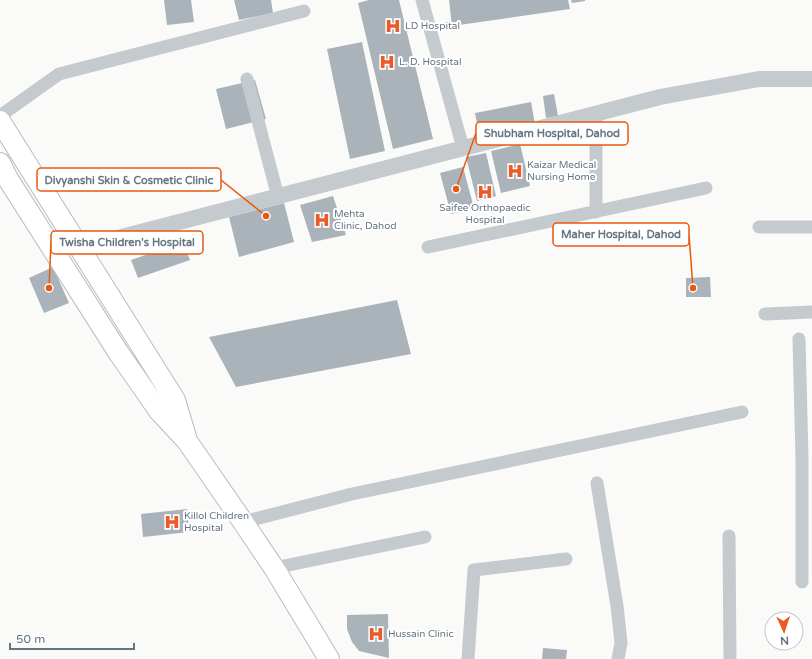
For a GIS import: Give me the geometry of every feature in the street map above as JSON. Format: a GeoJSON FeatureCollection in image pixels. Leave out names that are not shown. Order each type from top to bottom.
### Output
{"type":"FeatureCollection","features":[{"type":"Feature","properties":{"kind":"main road"},"geometry":{"type":"LineString","coordinates":[[0,121],[175,400],[187,441]]}},
{"type":"Feature","properties":{"kind":"main road"},"geometry":{"type":"LineString","coordinates":[[0,163],[8,179],[118,352],[159,412],[187,441],[243,522],[274,568],[329,659]]}},
{"type":"Feature","properties":{"kind":"street"},"geometry":{"type":"LineString","coordinates":[[422,0],[463,148]]}},
{"type":"Feature","properties":{"kind":"street"},"geometry":{"type":"LineString","coordinates":[[0,116],[59,74],[304,11]]}},
{"type":"Feature","properties":{"kind":"street"},"geometry":{"type":"LineString","coordinates":[[247,79],[278,197]]}},
{"type":"Feature","properties":{"kind":"street"},"geometry":{"type":"LineString","coordinates":[[79,248],[660,97],[759,79],[812,79]]}},
{"type":"Feature","properties":{"kind":"street"},"geometry":{"type":"LineString","coordinates":[[596,114],[596,212]]}},
{"type":"Feature","properties":{"kind":"street"},"geometry":{"type":"LineString","coordinates":[[428,248],[706,188]]}},
{"type":"Feature","properties":{"kind":"street"},"geometry":{"type":"LineString","coordinates":[[758,227],[812,226]]}},
{"type":"Feature","properties":{"kind":"street"},"geometry":{"type":"LineString","coordinates":[[765,314],[812,312]]}},
{"type":"Feature","properties":{"kind":"street"},"geometry":{"type":"LineString","coordinates":[[799,339],[807,481],[802,582]]}},
{"type":"Feature","properties":{"kind":"street"},"geometry":{"type":"LineString","coordinates":[[243,522],[352,494],[742,412]]}},
{"type":"Feature","properties":{"kind":"street"},"geometry":{"type":"LineString","coordinates":[[597,483],[617,606],[621,643],[618,659]]}},
{"type":"Feature","properties":{"kind":"street"},"geometry":{"type":"LineString","coordinates":[[729,536],[730,659]]}},
{"type":"Feature","properties":{"kind":"street"},"geometry":{"type":"LineString","coordinates":[[274,568],[425,537]]}},
{"type":"Feature","properties":{"kind":"street"},"geometry":{"type":"LineString","coordinates":[[468,659],[474,570],[566,560]]}},
{"type":"Feature","properties":{"kind":"building"},"geometry":{"type":"Polygon","coordinates":[[[164,0],[191,0],[194,22],[167,25],[164,0]]]}},
{"type":"Feature","properties":{"kind":"building"},"geometry":{"type":"Polygon","coordinates":[[[234,0],[271,0],[273,13],[239,20],[234,0]]]}},
{"type":"Feature","properties":{"kind":"building"},"geometry":{"type":"Polygon","coordinates":[[[369,0],[399,0],[433,139],[393,149],[358,3],[369,0]]]}},
{"type":"Feature","properties":{"kind":"building"},"geometry":{"type":"Polygon","coordinates":[[[449,0],[568,0],[570,9],[452,26],[449,0]]]}},
{"type":"Feature","properties":{"kind":"building"},"geometry":{"type":"Polygon","coordinates":[[[571,0],[585,0],[585,1],[572,3],[571,0]]]}},
{"type":"Feature","properties":{"kind":"building"},"geometry":{"type":"Polygon","coordinates":[[[362,42],[385,151],[350,159],[327,49],[362,42]]]}},
{"type":"Feature","properties":{"kind":"building"},"geometry":{"type":"Polygon","coordinates":[[[255,80],[266,119],[226,129],[216,89],[255,80]]]}},
{"type":"Feature","properties":{"kind":"building"},"geometry":{"type":"Polygon","coordinates":[[[554,94],[558,116],[546,118],[543,96],[554,94]]]}},
{"type":"Feature","properties":{"kind":"building"},"geometry":{"type":"Polygon","coordinates":[[[531,102],[535,124],[479,134],[475,113],[531,102]]]}},
{"type":"Feature","properties":{"kind":"building"},"geometry":{"type":"Polygon","coordinates":[[[520,144],[530,186],[501,193],[491,151],[520,144]]]}},
{"type":"Feature","properties":{"kind":"building"},"geometry":{"type":"Polygon","coordinates":[[[486,153],[496,196],[477,201],[466,157],[486,153]]]}},
{"type":"Feature","properties":{"kind":"building"},"geometry":{"type":"Polygon","coordinates":[[[463,167],[474,208],[451,214],[440,173],[463,167]]]}},
{"type":"Feature","properties":{"kind":"building"},"geometry":{"type":"Polygon","coordinates":[[[333,196],[346,235],[312,242],[300,205],[333,196]]]}},
{"type":"Feature","properties":{"kind":"building"},"geometry":{"type":"Polygon","coordinates":[[[284,203],[294,242],[239,257],[229,217],[284,203]]]}},
{"type":"Feature","properties":{"kind":"building"},"geometry":{"type":"Polygon","coordinates":[[[183,242],[190,260],[138,278],[131,260],[183,242]]]}},
{"type":"Feature","properties":{"kind":"building"},"geometry":{"type":"Polygon","coordinates":[[[53,267],[69,303],[44,313],[29,278],[53,267]]]}},
{"type":"Feature","properties":{"kind":"building"},"geometry":{"type":"Polygon","coordinates":[[[710,277],[711,297],[686,297],[686,278],[710,277]]]}},
{"type":"Feature","properties":{"kind":"building"},"geometry":{"type":"Polygon","coordinates":[[[397,300],[411,354],[236,387],[209,337],[397,300]]]}},
{"type":"Feature","properties":{"kind":"building"},"geometry":{"type":"Polygon","coordinates":[[[187,509],[189,532],[143,537],[141,514],[187,509]]]}},
{"type":"Feature","properties":{"kind":"building"},"geometry":{"type":"Polygon","coordinates":[[[388,614],[389,658],[359,651],[352,642],[347,629],[347,615],[388,614]]]}},
{"type":"Feature","properties":{"kind":"building"},"geometry":{"type":"Polygon","coordinates":[[[543,648],[567,650],[566,659],[542,659],[543,648]]]}},
{"type":"Feature","properties":{"kind":"place","name":"LD Hospital"},"geometry":{"type":"Point","coordinates":[393,26]}},
{"type":"Feature","properties":{"kind":"place","name":"L. D. Hospital"},"geometry":{"type":"Point","coordinates":[387,62]}},
{"type":"Feature","properties":{"kind":"place","name":"Kaizar Medical Nursing Home"},"geometry":{"type":"Point","coordinates":[515,171]}},
{"type":"Feature","properties":{"kind":"place","name":"Shubham Hospital, Dahod"},"geometry":{"type":"Point","coordinates":[456,189]}},
{"type":"Feature","properties":{"kind":"place","name":"Saifee Orthopaedic Hospital"},"geometry":{"type":"Point","coordinates":[485,192]}},
{"type":"Feature","properties":{"kind":"place","name":"Divyanshi Skin & Cosmetic Clinic"},"geometry":{"type":"Point","coordinates":[266,216]}},
{"type":"Feature","properties":{"kind":"place","name":"Mehta Clinic, Dahod"},"geometry":{"type":"Point","coordinates":[322,220]}},
{"type":"Feature","properties":{"kind":"place","name":"Twisha Children's Hospital"},"geometry":{"type":"Point","coordinates":[49,288]}},
{"type":"Feature","properties":{"kind":"place","name":"Maher Hospital, Dahod"},"geometry":{"type":"Point","coordinates":[693,288]}},
{"type":"Feature","properties":{"kind":"place","name":"Killol Children Hospital"},"geometry":{"type":"Point","coordinates":[172,522]}},
{"type":"Feature","properties":{"kind":"place","name":"Hussain Clinic"},"geometry":{"type":"Point","coordinates":[376,634]}}]}
